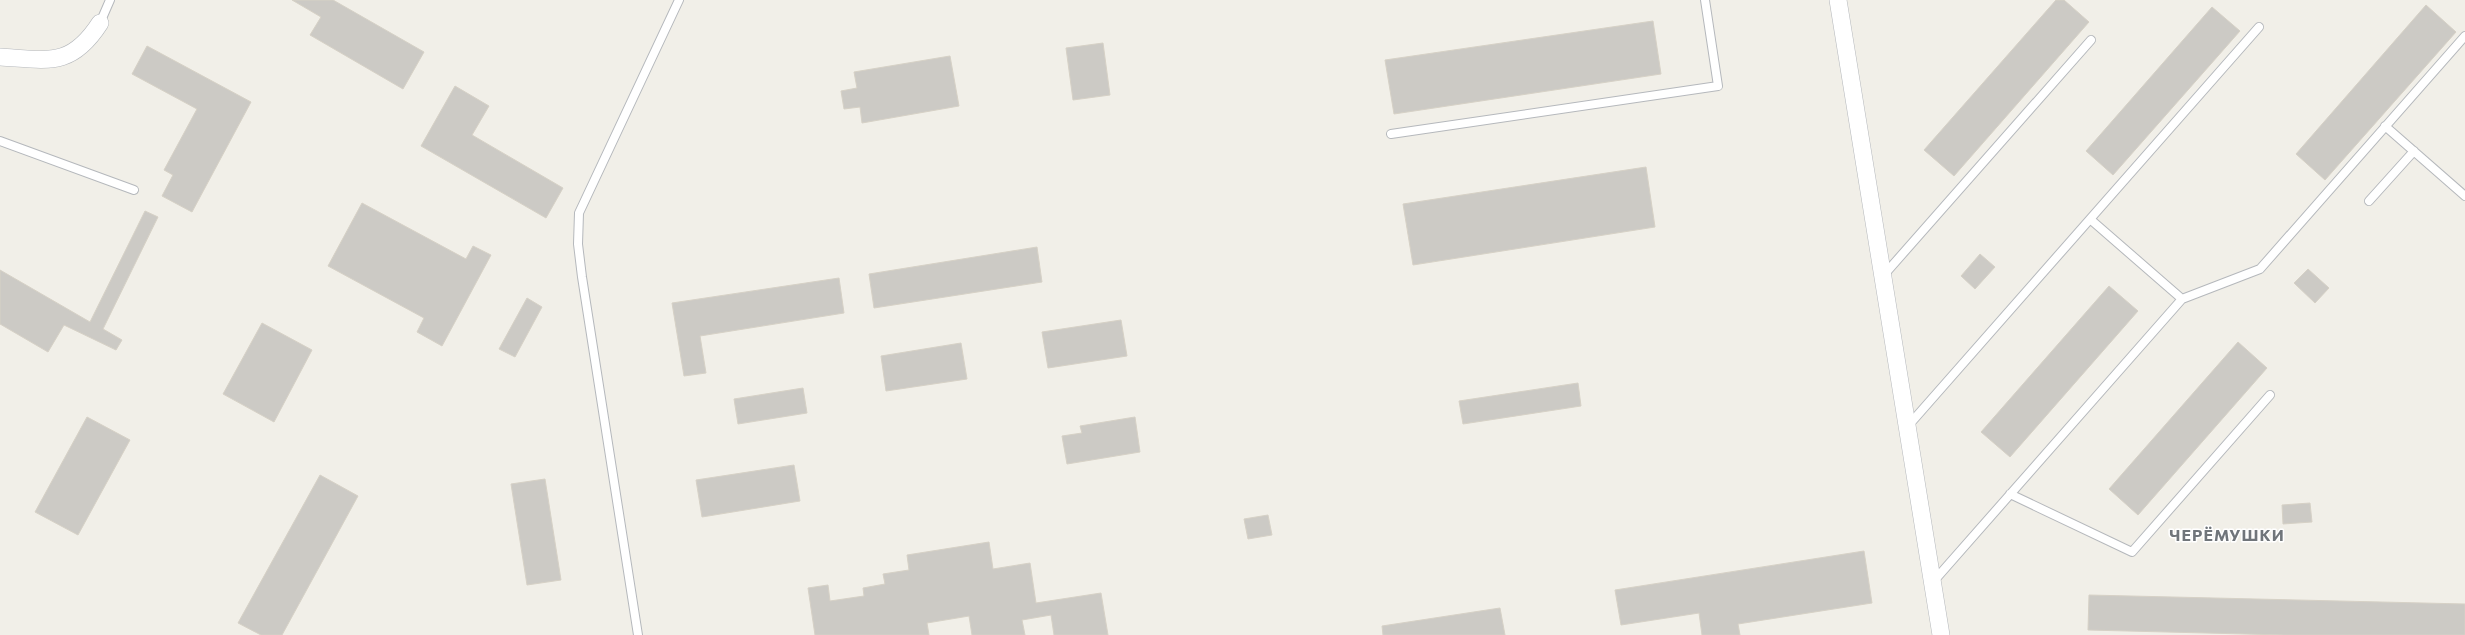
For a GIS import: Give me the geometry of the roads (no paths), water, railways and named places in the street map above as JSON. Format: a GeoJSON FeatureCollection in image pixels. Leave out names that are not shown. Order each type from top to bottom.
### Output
{"type":"FeatureCollection","features":[{"type":"Feature","properties":{"kind":"street"},"geometry":{"type":"LineString","coordinates":[[1838,0],[1940,635]]}},
{"type":"Feature","properties":{"kind":"street"},"geometry":{"type":"LineString","coordinates":[[0,57],[50,60],[72,54],[88,41],[100,23]]}},
{"type":"Feature","properties":{"kind":"lane"},"geometry":{"type":"LineString","coordinates":[[100,23],[110,0]]}},
{"type":"Feature","properties":{"kind":"lane"},"geometry":{"type":"LineString","coordinates":[[638,635],[582,277],[578,244],[579,213],[679,0]]}},
{"type":"Feature","properties":{"kind":"lane"},"geometry":{"type":"LineString","coordinates":[[1391,134],[1718,86],[1705,0]]}},
{"type":"Feature","properties":{"kind":"lane"},"geometry":{"type":"LineString","coordinates":[[1907,427],[2259,27]]}},
{"type":"Feature","properties":{"kind":"lane"},"geometry":{"type":"LineString","coordinates":[[1932,582],[2182,298],[2260,269],[2465,36]]}},
{"type":"Feature","properties":{"kind":"lane"},"geometry":{"type":"LineString","coordinates":[[1883,276],[2091,40]]}},
{"type":"Feature","properties":{"kind":"lane"},"geometry":{"type":"LineString","coordinates":[[2385,126],[2465,196]]}},
{"type":"Feature","properties":{"kind":"lane"},"geometry":{"type":"LineString","coordinates":[[0,141],[134,190]]}},
{"type":"Feature","properties":{"kind":"lane"},"geometry":{"type":"LineString","coordinates":[[2369,201],[2414,151]]}},
{"type":"Feature","properties":{"kind":"lane"},"geometry":{"type":"LineString","coordinates":[[2090,219],[2182,298]]}},
{"type":"Feature","properties":{"kind":"lane"},"geometry":{"type":"LineString","coordinates":[[2010,494],[2132,552],[2270,395]]}},
{"type":"Feature","properties":{"kind":"district","name":"ЧЕРЁМУШКИ"},"geometry":{"type":"Point","coordinates":[2227,535]}}]}
